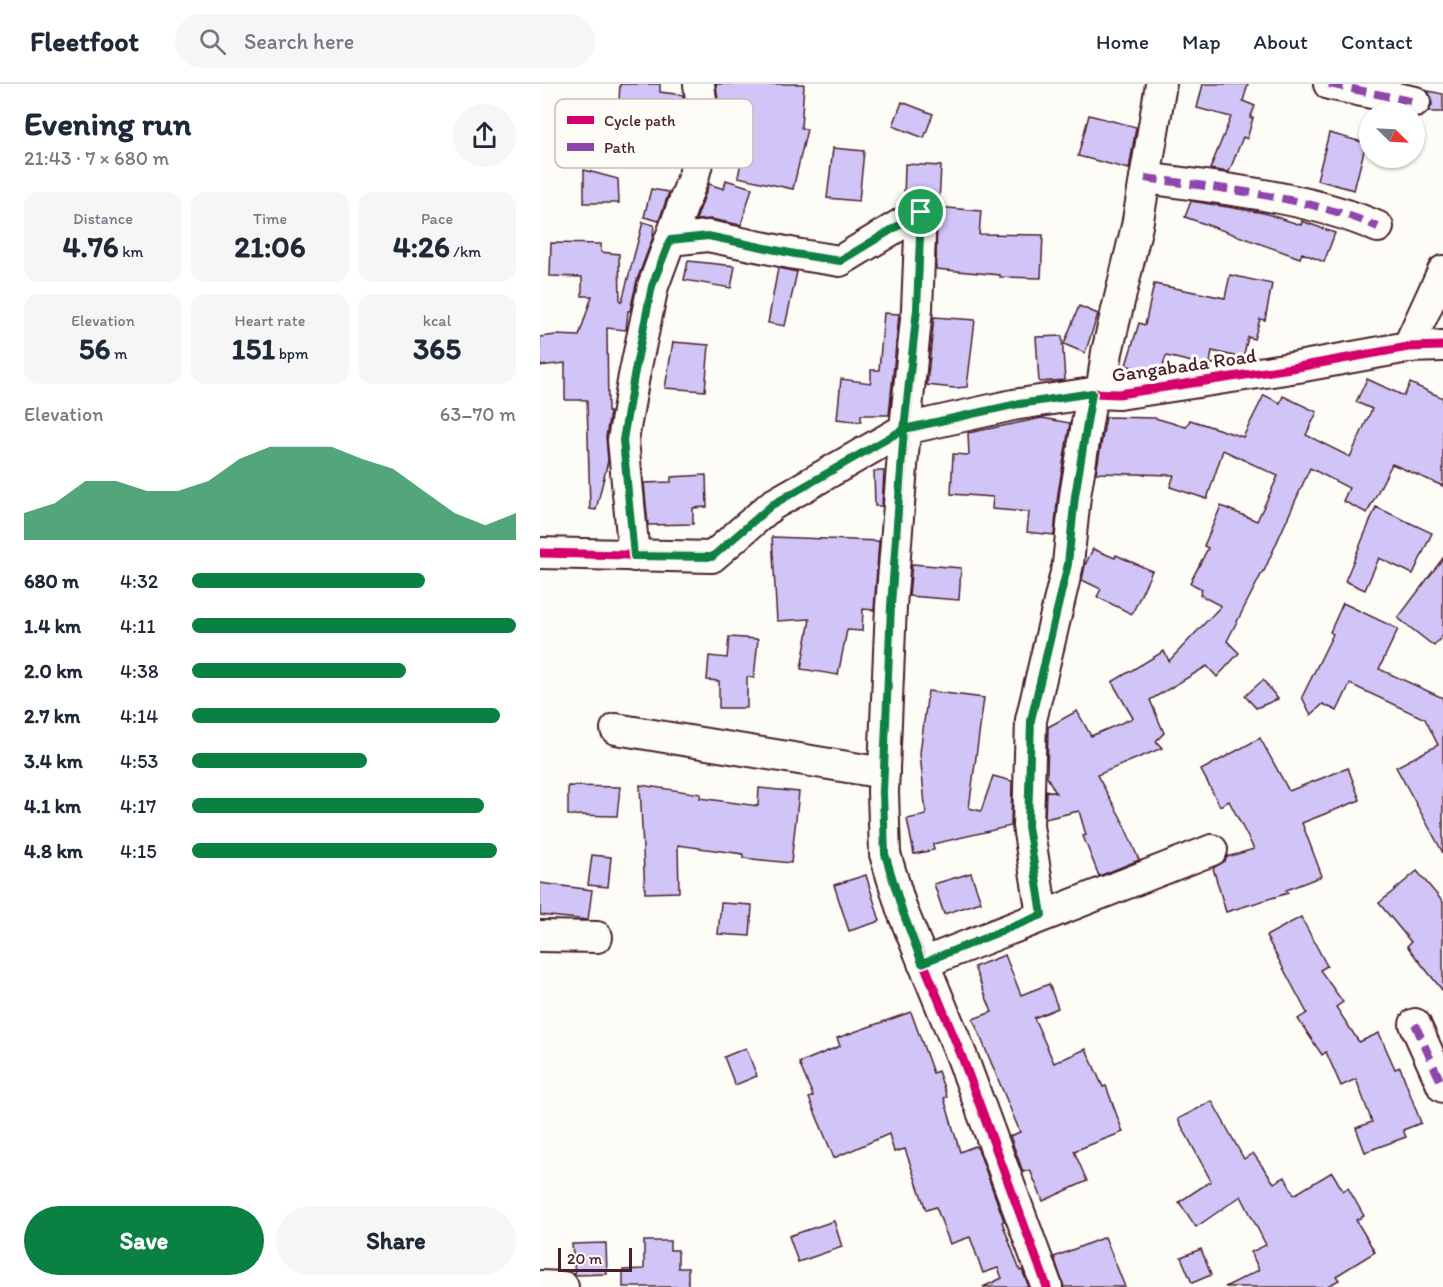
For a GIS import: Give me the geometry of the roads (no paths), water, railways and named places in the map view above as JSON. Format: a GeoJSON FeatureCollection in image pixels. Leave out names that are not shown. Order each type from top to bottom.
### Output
{"type":"FeatureCollection","features":[{"type":"Feature","properties":{"kind":"street"},"geometry":{"type":"LineString","coordinates":[[699,84],[701,99]]}},
{"type":"Feature","properties":{"kind":"street"},"geometry":{"type":"LineString","coordinates":[[1042,915],[1028,826],[1031,720],[1068,564],[1075,496],[1096,394],[1137,226],[1161,84]]}},
{"type":"Feature","properties":{"kind":"street"},"geometry":{"type":"LineString","coordinates":[[1329,84],[1415,102]]}},
{"type":"Feature","properties":{"kind":"street"},"geometry":{"type":"LineString","coordinates":[[634,556],[623,440],[652,286],[696,168]]}},
{"type":"Feature","properties":{"kind":"street"},"geometry":{"type":"LineString","coordinates":[[1145,178],[1290,201],[1353,216],[1378,227]]}},
{"type":"Feature","properties":{"kind":"street"},"geometry":{"type":"LineString","coordinates":[[670,240],[708,236],[840,261],[921,212],[917,309],[904,429],[891,606],[884,774],[885,854],[902,910],[962,1057],[1047,1287]]}},
{"type":"Feature","properties":{"kind":"street"},"geometry":{"type":"LineString","coordinates":[[1408,347],[1443,271]]}},
{"type":"Feature","properties":{"kind":"street","name":"Gangabada Road"},"geometry":{"type":"LineString","coordinates":[[540,553],[712,557],[772,505],[904,429],[1013,405],[1096,394],[1119,394],[1408,347],[1443,346]]}},
{"type":"Feature","properties":{"kind":"street"},"geometry":{"type":"LineString","coordinates":[[616,729],[884,774]]}},
{"type":"Feature","properties":{"kind":"street"},"geometry":{"type":"LineString","coordinates":[[922,963],[1212,850]]}},
{"type":"Feature","properties":{"kind":"street"},"geometry":{"type":"LineString","coordinates":[[540,936],[597,937]]}},
{"type":"Feature","properties":{"kind":"street"},"geometry":{"type":"LineString","coordinates":[[1415,1024],[1443,1087]]}},
{"type":"Feature","properties":{"kind":"street"},"geometry":{"type":"LineString","coordinates":[[540,1286],[562,1287]]}}]}
